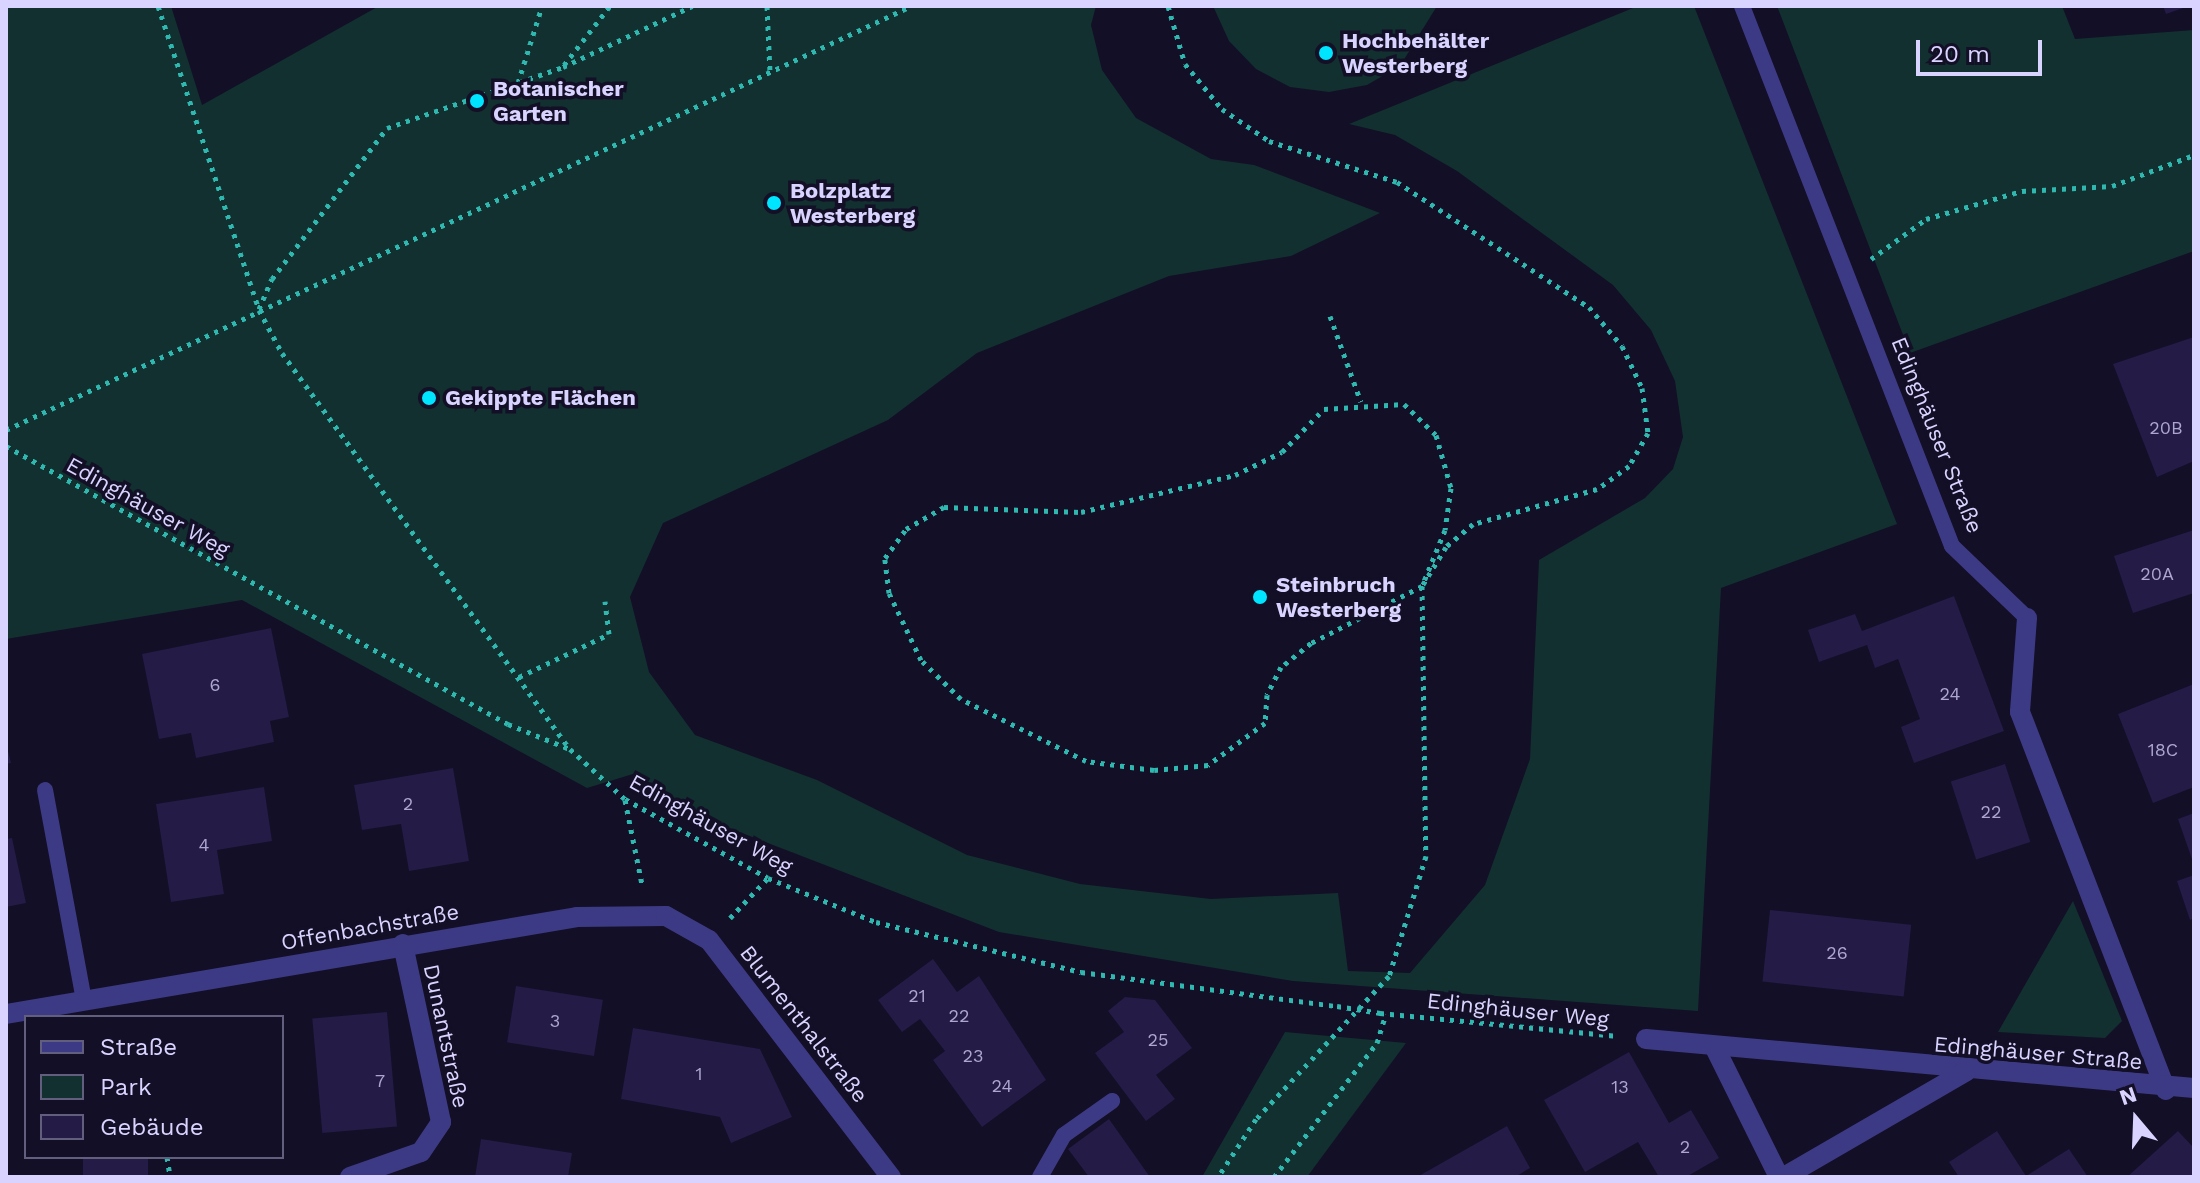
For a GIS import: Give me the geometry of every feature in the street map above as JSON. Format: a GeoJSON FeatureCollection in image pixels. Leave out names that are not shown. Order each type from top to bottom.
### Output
{"type":"FeatureCollection","features":[{"type":"Feature","properties":{"kind":"street","name":"Edinghäuser Straße"},"geometry":{"type":"LineString","coordinates":[[2027,618],[2020,712],[2166,1090]]}},
{"type":"Feature","properties":{"kind":"street","name":"Offenbachstraße"},"geometry":{"type":"LineString","coordinates":[[6,1014],[403,944],[577,917],[658,915]]}},
{"type":"Feature","properties":{"kind":"street","name":"Blumenthalstraße"},"geometry":{"type":"LineString","coordinates":[[658,915],[709,940],[891,1177]]}},
{"type":"Feature","properties":{"kind":"street","name":"Dunantstraße"},"geometry":{"type":"LineString","coordinates":[[350,1177],[421,1152],[441,1122],[403,944]]}},
{"type":"Feature","properties":{"kind":"street","name":"Edinghäuser Straße"},"geometry":{"type":"LineString","coordinates":[[1646,1039],[2166,1090],[2194,1088]]}},
{"type":"Feature","properties":{"kind":"street"},"geometry":{"type":"LineString","coordinates":[[1714,1046],[1781,1177],[1967,1071]]}},
{"type":"Feature","properties":{"kind":"lane","name":"Edinghäuser Straße"},"geometry":{"type":"LineString","coordinates":[[1742,6],[1952,546],[2027,618]]}},
{"type":"Feature","properties":{"kind":"lane"},"geometry":{"type":"LineString","coordinates":[[45,790],[84,1001]]}},
{"type":"Feature","properties":{"kind":"lane"},"geometry":{"type":"LineString","coordinates":[[1040,1177],[1064,1135],[1112,1101]]}},
{"type":"Feature","properties":{"kind":"path"},"geometry":{"type":"LineString","coordinates":[[158,6],[259,310],[282,353],[570,749]]}},
{"type":"Feature","properties":{"kind":"path"},"geometry":{"type":"LineString","coordinates":[[518,84],[542,6]]}},
{"type":"Feature","properties":{"kind":"path"},"geometry":{"type":"LineString","coordinates":[[563,67],[610,6]]}},
{"type":"Feature","properties":{"kind":"path"},"geometry":{"type":"LineString","coordinates":[[259,310],[272,279],[387,128],[563,67],[692,6]]}},
{"type":"Feature","properties":{"kind":"path"},"geometry":{"type":"LineString","coordinates":[[767,6],[770,73]]}},
{"type":"Feature","properties":{"kind":"path"},"geometry":{"type":"LineString","coordinates":[[6,430],[911,6]]}},
{"type":"Feature","properties":{"kind":"path"},"geometry":{"type":"LineString","coordinates":[[1168,6],[1185,64],[1222,109],[1269,141],[1397,182],[1589,307],[1622,346],[1642,388],[1648,433],[1629,466],[1597,489],[1473,524],[1446,547],[1422,586],[1350,618],[1281,667],[1267,695],[1265,723],[1243,746],[1208,765],[1154,770],[1086,761],[961,699],[921,660],[889,593],[885,558],[906,529],[944,507],[1081,512],[1147,500],[1235,475],[1282,452],[1324,409],[1361,402],[1404,404],[1436,435],[1451,488],[1445,530],[1422,586],[1426,856],[1389,976],[1256,1119],[1218,1177]]}},
{"type":"Feature","properties":{"kind":"path"},"geometry":{"type":"LineString","coordinates":[[1847,276],[1926,219],[2022,191],[2112,186],[2194,155]]}},
{"type":"Feature","properties":{"kind":"path"},"geometry":{"type":"LineString","coordinates":[[1330,316],[1361,402]]}},
{"type":"Feature","properties":{"kind":"path","name":"Edinghäuser Weg"},"geometry":{"type":"LineString","coordinates":[[6,446],[508,724],[570,749],[625,799],[768,878],[876,922],[1081,972],[1383,1014],[1646,1039]]}},
{"type":"Feature","properties":{"kind":"path"},"geometry":{"type":"LineString","coordinates":[[519,677],[609,634],[605,601]]}},
{"type":"Feature","properties":{"kind":"path"},"geometry":{"type":"LineString","coordinates":[[625,799],[658,915]]}},
{"type":"Feature","properties":{"kind":"path"},"geometry":{"type":"LineString","coordinates":[[709,940],[768,878]]}},
{"type":"Feature","properties":{"kind":"path"},"geometry":{"type":"LineString","coordinates":[[1274,1177],[1377,1043],[1383,1014]]}},
{"type":"Feature","properties":{"kind":"green space"},"geometry":{"type":"Polygon","coordinates":[[[6,6],[171,6],[202,105],[379,6],[1096,6],[1091,25],[1102,70],[1136,118],[1211,159],[1254,165],[1380,213],[1291,256],[1169,276],[977,353],[888,420],[663,523],[630,597],[649,672],[695,735],[817,780],[967,855],[1080,884],[1211,899],[1338,893],[1348,971],[1410,973],[1485,885],[1530,759],[1539,560],[1645,498],[1673,469],[1683,437],[1675,381],[1651,330],[1613,285],[1457,171],[1395,135],[1349,124],[1638,6],[1694,6],[1897,524],[1721,588],[1698,1011],[1293,981],[999,932],[716,823],[633,774],[587,788],[242,600],[6,639],[6,6]]]}},
{"type":"Feature","properties":{"kind":"green space","name":"Hochbehälter Westerberg"},"geometry":{"type":"Polygon","coordinates":[[[1213,6],[1437,6],[1400,66],[1367,85],[1329,92],[1290,87],[1256,69],[1229,41],[1213,6]]]}},
{"type":"Feature","properties":{"kind":"green space"},"geometry":{"type":"Polygon","coordinates":[[[1777,6],[2062,6],[2075,39],[2194,30],[2194,251],[1910,353],[1777,6]]]}},
{"type":"Feature","properties":{"kind":"green space"},"geometry":{"type":"Polygon","coordinates":[[[2073,901],[2122,1021],[2105,1038],[1998,1032],[2073,901]]]}},
{"type":"Feature","properties":{"kind":"green space"},"geometry":{"type":"Polygon","coordinates":[[[1285,1032],[1406,1043],[1307,1177],[1202,1177],[1285,1032]]]}},
{"type":"Feature","properties":{"kind":"building"},"geometry":{"type":"Polygon","coordinates":[[[2163,6],[2189,6],[2166,14],[2163,6]]]}},
{"type":"Feature","properties":{"kind":"building"},"geometry":{"type":"Polygon","coordinates":[[[2194,337],[2194,461],[2157,477],[2113,364],[2194,337]]]}},
{"type":"Feature","properties":{"kind":"building"},"geometry":{"type":"Polygon","coordinates":[[[2194,530],[2194,593],[2133,613],[2114,556],[2194,530]]]}},
{"type":"Feature","properties":{"kind":"building"},"geometry":{"type":"Polygon","coordinates":[[[1954,596],[2004,731],[1914,763],[1901,727],[1920,719],[1898,659],[1875,668],[1867,645],[1819,662],[1808,630],[1855,614],[1862,631],[1954,596]]]}},
{"type":"Feature","properties":{"kind":"building"},"geometry":{"type":"Polygon","coordinates":[[[271,628],[289,717],[270,721],[274,742],[196,758],[191,733],[159,739],[142,654],[271,628]]]}},
{"type":"Feature","properties":{"kind":"building"},"geometry":{"type":"Polygon","coordinates":[[[2194,684],[2194,787],[2153,803],[2118,714],[2194,684]]]}},
{"type":"Feature","properties":{"kind":"building"},"geometry":{"type":"Polygon","coordinates":[[[6,743],[11,763],[6,764],[6,743]]]}},
{"type":"Feature","properties":{"kind":"building"},"geometry":{"type":"Polygon","coordinates":[[[2005,764],[2030,842],[1976,860],[1951,782],[2005,764]]]}},
{"type":"Feature","properties":{"kind":"building"},"geometry":{"type":"Polygon","coordinates":[[[453,768],[469,861],[409,871],[401,824],[362,830],[354,785],[453,768]]]}},
{"type":"Feature","properties":{"kind":"building"},"geometry":{"type":"Polygon","coordinates":[[[264,787],[272,841],[217,850],[224,894],[171,902],[156,804],[264,787]]]}},
{"type":"Feature","properties":{"kind":"building"},"geometry":{"type":"Polygon","coordinates":[[[2194,813],[2194,865],[2178,819],[2194,813]]]}},
{"type":"Feature","properties":{"kind":"building"},"geometry":{"type":"Polygon","coordinates":[[[12,838],[26,903],[6,907],[6,839],[12,838]]]}},
{"type":"Feature","properties":{"kind":"building"},"geometry":{"type":"Polygon","coordinates":[[[2194,875],[2194,918],[2190,920],[2177,881],[2194,875]]]}},
{"type":"Feature","properties":{"kind":"building"},"geometry":{"type":"Polygon","coordinates":[[[1770,910],[1911,925],[1904,996],[1762,982],[1770,910]]]}},
{"type":"Feature","properties":{"kind":"building"},"geometry":{"type":"Polygon","coordinates":[[[933,959],[957,992],[979,976],[1046,1080],[982,1127],[933,1060],[945,1051],[920,1019],[902,1032],[878,1000],[933,959]]]}},
{"type":"Feature","properties":{"kind":"building"},"geometry":{"type":"Polygon","coordinates":[[[516,986],[603,1000],[594,1056],[507,1042],[516,986]]]}},
{"type":"Feature","properties":{"kind":"building"},"geometry":{"type":"Polygon","coordinates":[[[1125,997],[1155,1000],[1192,1048],[1156,1075],[1175,1099],[1146,1121],[1095,1053],[1124,1032],[1108,1011],[1125,997]]]}},
{"type":"Feature","properties":{"kind":"building"},"geometry":{"type":"Polygon","coordinates":[[[387,1012],[397,1127],[322,1133],[312,1019],[387,1012]]]}},
{"type":"Feature","properties":{"kind":"building"},"geometry":{"type":"Polygon","coordinates":[[[633,1028],[760,1049],[792,1117],[731,1143],[720,1117],[621,1099],[633,1028]]]}},
{"type":"Feature","properties":{"kind":"building"},"geometry":{"type":"Polygon","coordinates":[[[1629,1052],[1669,1123],[1691,1110],[1719,1158],[1686,1177],[1659,1177],[1638,1142],[1585,1172],[1544,1100],[1629,1052]]]}},
{"type":"Feature","properties":{"kind":"building"},"geometry":{"type":"Polygon","coordinates":[[[1109,1119],[1150,1177],[1089,1177],[1068,1149],[1109,1119]]]}},
{"type":"Feature","properties":{"kind":"building"},"geometry":{"type":"Polygon","coordinates":[[[1507,1126],[1530,1168],[1515,1177],[1417,1177],[1507,1126]]]}},
{"type":"Feature","properties":{"kind":"building"},"geometry":{"type":"Polygon","coordinates":[[[1997,1131],[2026,1176],[2069,1149],[2088,1177],[1959,1177],[1949,1162],[1997,1131]]]}},
{"type":"Feature","properties":{"kind":"building"},"geometry":{"type":"Polygon","coordinates":[[[2178,1131],[2194,1148],[2194,1177],[2127,1177],[2178,1131]]]}},
{"type":"Feature","properties":{"kind":"building"},"geometry":{"type":"Polygon","coordinates":[[[481,1139],[572,1153],[568,1177],[475,1177],[481,1139]]]}},
{"type":"Feature","properties":{"kind":"building"},"geometry":{"type":"Polygon","coordinates":[[[83,1159],[148,1159],[148,1177],[83,1177],[83,1159]]]}},
{"type":"Feature","properties":{"kind":"place","name":"Hochbehälter Westerberg"},"geometry":{"type":"Point","coordinates":[1326,53]}},
{"type":"Feature","properties":{"kind":"place","name":"Botanischer Garten"},"geometry":{"type":"Point","coordinates":[477,101]}},
{"type":"Feature","properties":{"kind":"place","name":"Bolzplatz Westerberg"},"geometry":{"type":"Point","coordinates":[774,203]}},
{"type":"Feature","properties":{"kind":"place","name":"Gekippte Flächen"},"geometry":{"type":"Point","coordinates":[429,398]}},
{"type":"Feature","properties":{"kind":"place","name":"Steinbruch Westerberg"},"geometry":{"type":"Point","coordinates":[1260,597]}}]}
